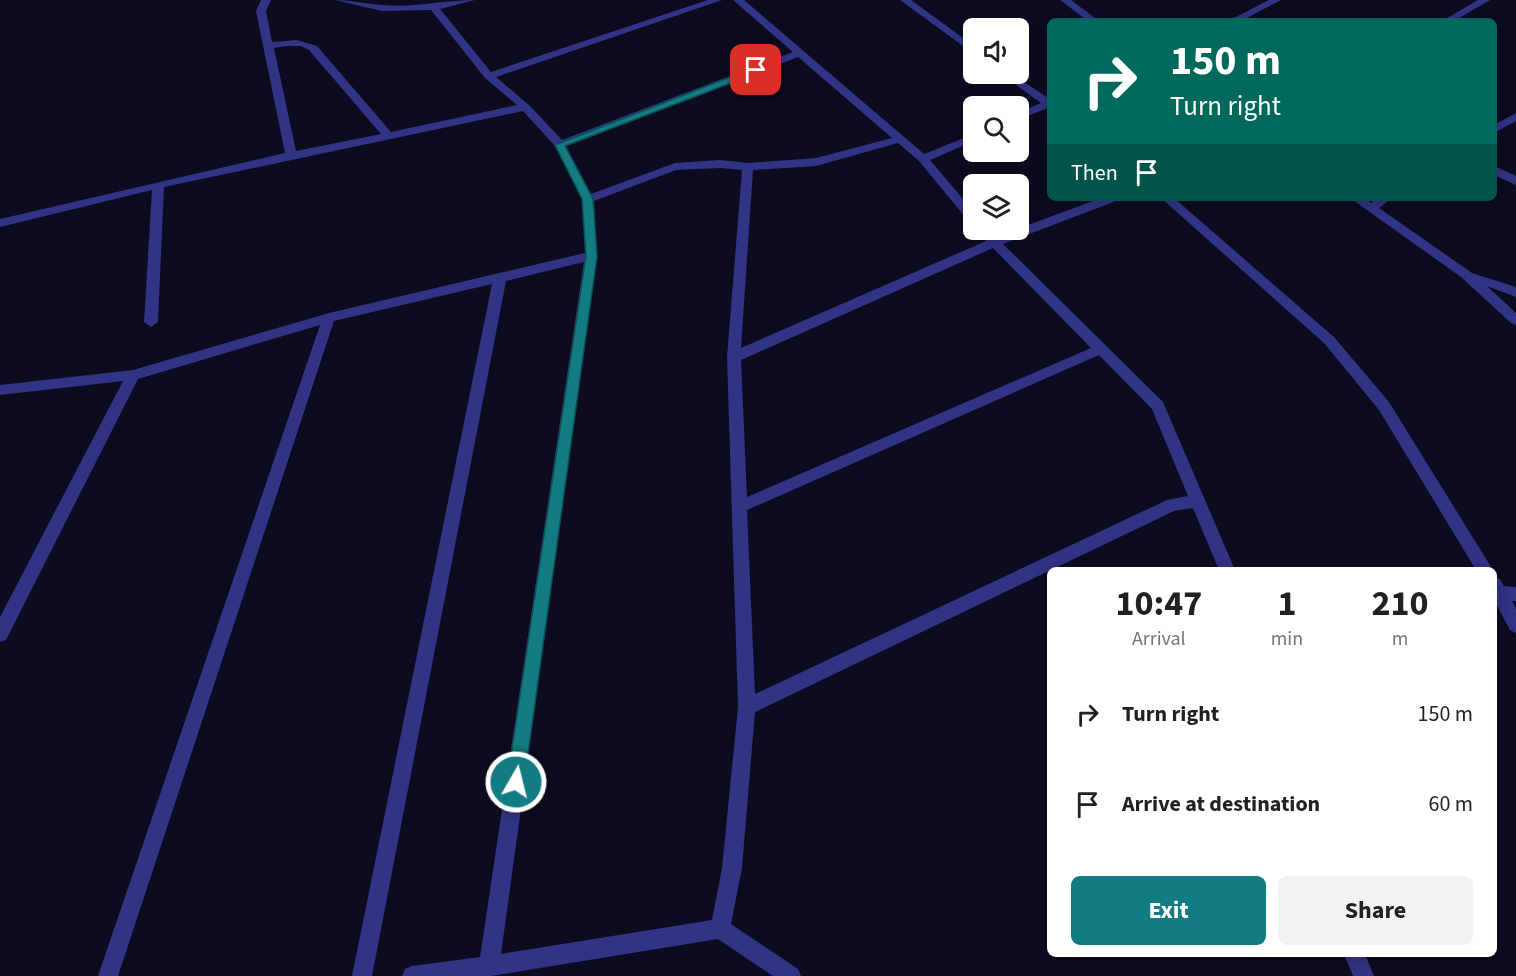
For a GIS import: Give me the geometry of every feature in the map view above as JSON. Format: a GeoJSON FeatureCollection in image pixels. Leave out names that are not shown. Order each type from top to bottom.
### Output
{"type":"FeatureCollection","features":[{"type":"Feature","properties":{"kind":"street"},"geometry":{"type":"LineString","coordinates":[[266,0],[261,11],[291,155]]}},
{"type":"Feature","properties":{"kind":"street"},"geometry":{"type":"LineString","coordinates":[[340,0],[382,8],[434,7],[471,0]]}},
{"type":"Feature","properties":{"kind":"street"},"geometry":{"type":"LineString","coordinates":[[489,76],[717,0]]}},
{"type":"Feature","properties":{"kind":"street"},"geometry":{"type":"LineString","coordinates":[[738,0],[923,159],[963,207]]}},
{"type":"Feature","properties":{"kind":"street"},"geometry":{"type":"LineString","coordinates":[[905,0],[963,43]]}},
{"type":"Feature","properties":{"kind":"street"},"geometry":{"type":"LineString","coordinates":[[1065,0],[1090,18]]}},
{"type":"Feature","properties":{"kind":"street"},"geometry":{"type":"LineString","coordinates":[[1239,18],[1276,0]]}},
{"type":"Feature","properties":{"kind":"street"},"geometry":{"type":"LineString","coordinates":[[1452,18],[1485,0]]}},
{"type":"Feature","properties":{"kind":"street"},"geometry":{"type":"LineString","coordinates":[[434,7],[489,76],[525,107],[560,145],[588,199],[591,256],[489,966]]}},
{"type":"Feature","properties":{"kind":"street"},"geometry":{"type":"LineString","coordinates":[[268,46],[296,42],[305,43],[313,48],[388,135]]}},
{"type":"Feature","properties":{"kind":"street"},"geometry":{"type":"LineString","coordinates":[[560,145],[800,53]]}},
{"type":"Feature","properties":{"kind":"street"},"geometry":{"type":"LineString","coordinates":[[1021,84],[1047,101]]}},
{"type":"Feature","properties":{"kind":"street"},"geometry":{"type":"LineString","coordinates":[[1029,112],[1047,104]]}},
{"type":"Feature","properties":{"kind":"street"},"geometry":{"type":"LineString","coordinates":[[0,223],[291,155],[525,107]]}},
{"type":"Feature","properties":{"kind":"street"},"geometry":{"type":"LineString","coordinates":[[1497,128],[1516,116]]}},
{"type":"Feature","properties":{"kind":"street"},"geometry":{"type":"LineString","coordinates":[[588,199],[675,166],[720,164],[748,167],[816,162],[900,139]]}},
{"type":"Feature","properties":{"kind":"street"},"geometry":{"type":"LineString","coordinates":[[923,159],[963,142]]}},
{"type":"Feature","properties":{"kind":"street"},"geometry":{"type":"LineString","coordinates":[[720,929],[732,868],[747,707],[734,357],[748,167]]}},
{"type":"Feature","properties":{"kind":"street"},"geometry":{"type":"LineString","coordinates":[[1497,172],[1516,181]]}},
{"type":"Feature","properties":{"kind":"street"},"geometry":{"type":"LineString","coordinates":[[150,322],[158,185]]}},
{"type":"Feature","properties":{"kind":"street"},"geometry":{"type":"LineString","coordinates":[[734,357],[993,243],[1104,201]]}},
{"type":"Feature","properties":{"kind":"street"},"geometry":{"type":"LineString","coordinates":[[1170,201],[1329,340],[1384,406],[1483,567]]}},
{"type":"Feature","properties":{"kind":"street"},"geometry":{"type":"LineString","coordinates":[[1360,201],[1465,274],[1516,320]]}},
{"type":"Feature","properties":{"kind":"street"},"geometry":{"type":"LineString","coordinates":[[1371,208],[1382,201]]}},
{"type":"Feature","properties":{"kind":"street"},"geometry":{"type":"LineString","coordinates":[[990,240],[1158,406],[1226,567]]}},
{"type":"Feature","properties":{"kind":"street"},"geometry":{"type":"LineString","coordinates":[[0,390],[133,375],[329,318],[591,256]]}},
{"type":"Feature","properties":{"kind":"street"},"geometry":{"type":"LineString","coordinates":[[1465,274],[1516,292]]}},
{"type":"Feature","properties":{"kind":"street"},"geometry":{"type":"LineString","coordinates":[[362,976],[500,277]]}},
{"type":"Feature","properties":{"kind":"street"},"geometry":{"type":"LineString","coordinates":[[108,976],[329,318]]}},
{"type":"Feature","properties":{"kind":"street"},"geometry":{"type":"LineString","coordinates":[[739,507],[1101,349]]}},
{"type":"Feature","properties":{"kind":"street"},"geometry":{"type":"LineString","coordinates":[[0,634],[133,375]]}},
{"type":"Feature","properties":{"kind":"street"},"geometry":{"type":"LineString","coordinates":[[747,707],[1172,505],[1199,501]]}},
{"type":"Feature","properties":{"kind":"street"},"geometry":{"type":"LineString","coordinates":[[1497,590],[1516,594]]}},
{"type":"Feature","properties":{"kind":"street"},"geometry":{"type":"LineString","coordinates":[[1497,592],[1516,625]]}},
{"type":"Feature","properties":{"kind":"street"},"geometry":{"type":"LineString","coordinates":[[412,976],[720,929],[791,976]]}},
{"type":"Feature","properties":{"kind":"street"},"geometry":{"type":"LineString","coordinates":[[1356,957],[1365,976]]}},
{"type":"Feature","properties":{"kind":"route"},"geometry":{"type":"LineString","coordinates":[[516,782],[577,369],[591,256],[588,199],[560,145],[756,70]]}}]}
